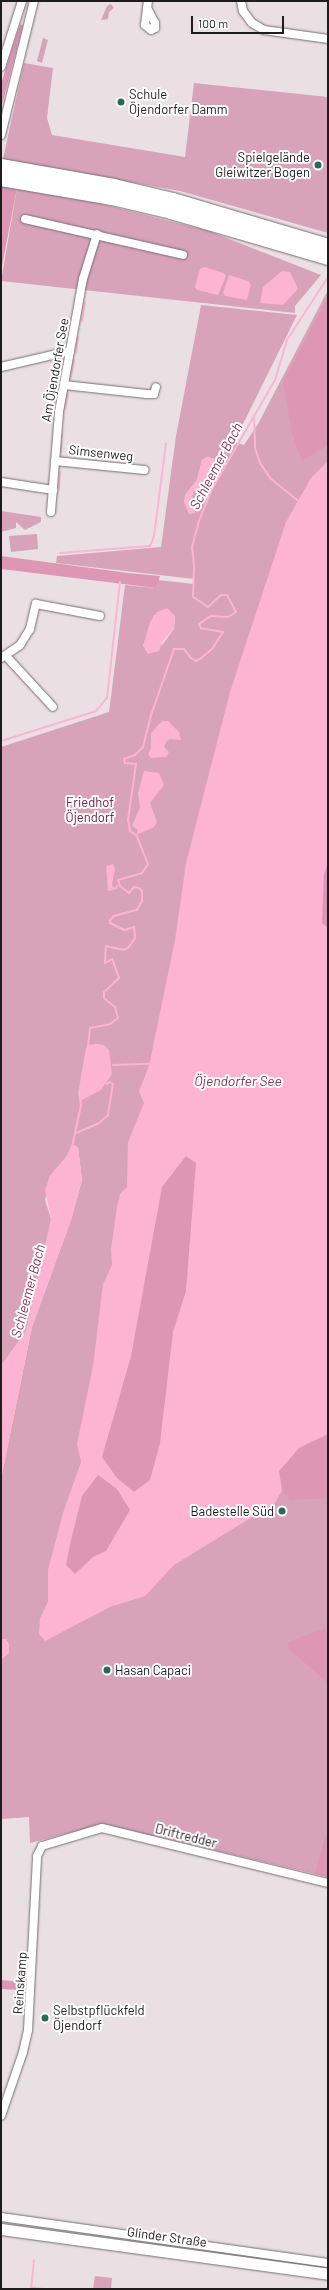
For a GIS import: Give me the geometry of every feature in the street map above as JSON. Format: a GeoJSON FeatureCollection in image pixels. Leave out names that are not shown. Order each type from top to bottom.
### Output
{"type":"FeatureCollection","features":[{"type":"Feature","properties":{"kind":"highway"},"geometry":{"type":"LineString","coordinates":[[1,166],[114,186],[173,200],[328,246]]}},
{"type":"Feature","properties":{"kind":"highway"},"geometry":{"type":"LineString","coordinates":[[1,178],[112,198],[171,212],[328,258]]}},
{"type":"Feature","properties":{"kind":"main road","name":"Glinder Straße"},"geometry":{"type":"LineString","coordinates":[[1,2229],[328,2274]]}},
{"type":"Feature","properties":{"kind":"street"},"geometry":{"type":"LineString","coordinates":[[1,67],[22,1]]}},
{"type":"Feature","properties":{"kind":"street"},"geometry":{"type":"LineString","coordinates":[[1,135],[34,1]]}},
{"type":"Feature","properties":{"kind":"street"},"geometry":{"type":"LineString","coordinates":[[242,1],[243,11],[252,23],[264,30],[328,39]]}},
{"type":"Feature","properties":{"kind":"street"},"geometry":{"type":"LineString","coordinates":[[25,219],[97,234],[183,255]]}},
{"type":"Feature","properties":{"kind":"street","name":"Am Öjendorfer See"},"geometry":{"type":"LineString","coordinates":[[51,512],[56,461],[57,428],[64,385],[83,279],[97,234]]}},
{"type":"Feature","properties":{"kind":"street"},"geometry":{"type":"LineString","coordinates":[[1,367],[70,351]]}},
{"type":"Feature","properties":{"kind":"street"},"geometry":{"type":"LineString","coordinates":[[64,385],[147,394],[154,394],[156,387]]}},
{"type":"Feature","properties":{"kind":"street","name":"Simsenweg"},"geometry":{"type":"LineString","coordinates":[[56,461],[145,470]]}},
{"type":"Feature","properties":{"kind":"street"},"geometry":{"type":"LineString","coordinates":[[1,482],[53,490]]}},
{"type":"Feature","properties":{"kind":"street"},"geometry":{"type":"LineString","coordinates":[[53,708],[3,657],[20,645],[30,629],[36,604],[100,616]]}},
{"type":"Feature","properties":{"kind":"street","name":"Driftredder"},"geometry":{"type":"LineString","coordinates":[[40,1848],[102,1828],[328,1883]]}},
{"type":"Feature","properties":{"kind":"street","name":"Reinskamp"},"geometry":{"type":"LineString","coordinates":[[1,2116],[24,2052],[28,2030],[36,1856],[40,1848]]}},
{"type":"Feature","properties":{"kind":"street"},"geometry":{"type":"LineString","coordinates":[[1,2217],[328,2263]]}},
{"type":"Feature","properties":{"kind":"green space"},"geometry":{"type":"Polygon","coordinates":[[[111,4],[114,8],[109,12],[108,19],[101,20],[107,6],[111,4]]]}},
{"type":"Feature","properties":{"kind":"green space"},"geometry":{"type":"Polygon","coordinates":[[[43,38],[48,40],[42,63],[37,61],[43,38]]]}},
{"type":"Feature","properties":{"kind":"green space"},"geometry":{"type":"Polygon","coordinates":[[[24,63],[53,68],[47,118],[52,135],[185,157],[194,83],[328,97],[328,233],[180,191],[3,159],[24,63]]]}},
{"type":"Feature","properties":{"kind":"green space"},"geometry":{"type":"Polygon","coordinates":[[[17,188],[98,203],[209,231],[321,275],[295,306],[295,313],[1,281],[17,188]]]}},
{"type":"Feature","properties":{"kind":"green space","name":"Friedhof Öjendorf"},"geometry":{"type":"Polygon","coordinates":[[[328,290],[328,1877],[103,1824],[30,1843],[29,1817],[1,1819],[1,1660],[9,1652],[9,1645],[6,1639],[1,1639],[1,1479],[32,1327],[71,1220],[82,1180],[78,1148],[72,1145],[67,1156],[50,1176],[45,1200],[51,1219],[48,1238],[26,1331],[1,1366],[1,747],[109,712],[125,585],[156,588],[158,580],[194,584],[194,579],[56,563],[57,556],[161,547],[176,436],[201,305],[297,315],[234,442],[244,445],[258,424],[328,290]],[[207,457],[202,460],[197,480],[185,495],[194,509],[191,495],[194,491],[208,484],[215,468],[215,459],[207,457]],[[154,615],[143,646],[162,645],[174,629],[175,616],[154,615]]]}},
{"type":"Feature","properties":{"kind":"green space"},"geometry":{"type":"Polygon","coordinates":[[[1,511],[41,517],[41,522],[25,530],[16,522],[16,528],[1,532],[1,511]]]}},
{"type":"Feature","properties":{"kind":"green space"},"geometry":{"type":"Polygon","coordinates":[[[37,534],[38,549],[11,552],[9,536],[37,534]]]}},
{"type":"Feature","properties":{"kind":"green space"},"geometry":{"type":"Polygon","coordinates":[[[95,2276],[112,2278],[111,2289],[93,2289],[95,2276]]]}},
{"type":"Feature","properties":{"kind":"shaded area"},"geometry":{"type":"Polygon","coordinates":[[[20,24],[23,26],[1,108],[1,84],[20,24]]]}},
{"type":"Feature","properties":{"kind":"shaded area"},"geometry":{"type":"Polygon","coordinates":[[[1,185],[17,188],[1,271],[1,185]]]}},
{"type":"Feature","properties":{"kind":"shaded area"},"geometry":{"type":"Polygon","coordinates":[[[328,296],[328,445],[302,461],[292,434],[283,382],[328,296]]]}},
{"type":"Feature","properties":{"kind":"shaded area"},"geometry":{"type":"Polygon","coordinates":[[[1,556],[160,576],[156,588],[1,569],[1,556]]]}},
{"type":"Feature","properties":{"kind":"shaded area"},"geometry":{"type":"Polygon","coordinates":[[[328,863],[328,928],[322,923],[324,874],[328,863]]]}},
{"type":"Feature","properties":{"kind":"shaded area"},"geometry":{"type":"Polygon","coordinates":[[[186,1156],[196,1163],[186,1291],[173,1332],[160,1443],[150,1480],[134,1492],[117,1478],[102,1457],[131,1356],[162,1187],[186,1156]]]}},
{"type":"Feature","properties":{"kind":"shaded area"},"geometry":{"type":"Polygon","coordinates":[[[328,1434],[328,1498],[290,1500],[282,1490],[279,1472],[299,1448],[328,1434]]]}},
{"type":"Feature","properties":{"kind":"shaded area"},"geometry":{"type":"Polygon","coordinates":[[[98,1475],[117,1489],[130,1510],[106,1551],[93,1557],[75,1574],[66,1565],[70,1544],[82,1496],[98,1475]]]}},
{"type":"Feature","properties":{"kind":"shaded area"},"geometry":{"type":"Polygon","coordinates":[[[328,1627],[328,1683],[289,1649],[288,1642],[328,1627]]]}},
{"type":"Feature","properties":{"kind":"shaded area"},"geometry":{"type":"Polygon","coordinates":[[[325,1836],[328,1836],[328,1877],[315,1874],[325,1836]]]}},
{"type":"Feature","properties":{"kind":"shaded area"},"geometry":{"type":"Polygon","coordinates":[[[1,1980],[21,1982],[20,1990],[1,1989],[1,1980]]]}},
{"type":"Feature","properties":{"kind":"water"},"geometry":{"type":"Polygon","coordinates":[[[204,267],[224,273],[226,276],[218,295],[197,290],[195,287],[200,269],[204,267]]]}},
{"type":"Feature","properties":{"kind":"water"},"geometry":{"type":"Polygon","coordinates":[[[282,271],[290,272],[298,289],[283,305],[260,303],[263,287],[282,271]]]}},
{"type":"Feature","properties":{"kind":"water"},"geometry":{"type":"Polygon","coordinates":[[[229,275],[248,281],[251,284],[247,300],[225,296],[223,293],[229,275]]]}},
{"type":"Feature","properties":{"kind":"water"},"geometry":{"type":"Polygon","coordinates":[[[207,457],[215,459],[215,469],[208,484],[194,491],[191,502],[195,513],[189,514],[184,502],[185,495],[197,480],[202,460],[207,457]]]}},
{"type":"Feature","properties":{"kind":"water","name":"Öjendorfer See"},"geometry":{"type":"Polygon","coordinates":[[[328,461],[328,863],[324,874],[322,923],[328,928],[328,1434],[299,1448],[279,1471],[282,1490],[275,1503],[174,1565],[145,1596],[110,1607],[45,1641],[39,1634],[40,1618],[48,1602],[48,1570],[63,1513],[81,1462],[77,1444],[93,1366],[103,1284],[112,1265],[111,1249],[120,1194],[127,1187],[128,1142],[144,1103],[139,1091],[149,1066],[175,940],[186,863],[230,692],[286,522],[311,478],[328,461]],[[186,1156],[162,1187],[131,1356],[102,1457],[117,1478],[134,1492],[150,1480],[160,1443],[173,1332],[186,1291],[196,1163],[186,1156]],[[98,1475],[82,1496],[70,1544],[66,1565],[75,1574],[93,1557],[106,1551],[130,1510],[117,1489],[98,1475]]]}},
{"type":"Feature","properties":{"kind":"water"},"geometry":{"type":"Polygon","coordinates":[[[167,608],[175,616],[174,629],[163,641],[159,651],[148,654],[143,646],[150,622],[157,612],[167,608]]]}},
{"type":"Feature","properties":{"kind":"water"},"geometry":{"type":"Polygon","coordinates":[[[162,721],[168,721],[179,732],[181,740],[170,739],[166,742],[164,747],[169,752],[166,757],[151,758],[148,754],[151,748],[151,733],[162,721]]]}},
{"type":"Feature","properties":{"kind":"water"},"geometry":{"type":"Polygon","coordinates":[[[144,771],[159,773],[164,785],[150,803],[157,822],[154,827],[136,835],[138,830],[132,826],[140,807],[138,793],[144,771]]]}},
{"type":"Feature","properties":{"kind":"water"},"geometry":{"type":"Polygon","coordinates":[[[113,864],[115,869],[112,885],[114,888],[118,884],[117,889],[108,891],[106,866],[113,864]]]}},
{"type":"Feature","properties":{"kind":"water"},"geometry":{"type":"Polygon","coordinates":[[[88,1045],[104,1045],[109,1050],[112,1074],[101,1090],[80,1101],[78,1094],[86,1048],[88,1045]]]}},
{"type":"Feature","properties":{"kind":"water"},"geometry":{"type":"Polygon","coordinates":[[[72,1144],[78,1147],[82,1180],[71,1220],[32,1327],[1,1479],[1,1366],[26,1331],[51,1219],[45,1190],[50,1176],[67,1156],[72,1144]]]}},
{"type":"Feature","properties":{"kind":"water"},"geometry":{"type":"Polygon","coordinates":[[[1,1639],[6,1639],[9,1645],[9,1652],[1,1660],[1,1639]]]}},
{"type":"Feature","properties":{"kind":"waterway","name":"Schleemer Bach"},"geometry":{"type":"LineString","coordinates":[[88,1047],[90,1028],[110,1024],[118,1018],[115,1007],[104,998],[104,992],[119,978],[112,959],[105,963],[106,946],[123,950],[128,948],[135,938],[134,927],[124,930],[110,923],[110,920],[114,916],[137,910],[142,901],[142,891],[139,888],[134,887],[129,893],[120,886],[118,880],[142,873],[148,864],[136,835],[130,831],[128,820],[136,764],[125,763],[124,759],[135,755],[143,747],[150,718],[174,649],[184,649],[191,658],[196,661],[200,659],[212,649],[223,632],[201,628],[199,624],[211,616],[228,617],[236,612],[227,595],[221,595],[208,607],[193,597],[194,565],[192,547],[199,521],[212,489],[275,380],[287,340],[328,277]]}},
{"type":"Feature","properties":{"kind":"waterway"},"geometry":{"type":"LineString","coordinates":[[82,321],[85,302]]}},
{"type":"Feature","properties":{"kind":"waterway"},"geometry":{"type":"LineString","coordinates":[[76,352],[78,337]]}},
{"type":"Feature","properties":{"kind":"waterway"},"geometry":{"type":"LineString","coordinates":[[71,377],[74,360]]}},
{"type":"Feature","properties":{"kind":"waterway"},"geometry":{"type":"LineString","coordinates":[[65,409],[68,394]]}},
{"type":"Feature","properties":{"kind":"waterway"},"geometry":{"type":"LineString","coordinates":[[254,415],[255,448],[260,463],[270,478],[298,501]]}},
{"type":"Feature","properties":{"kind":"waterway"},"geometry":{"type":"LineString","coordinates":[[61,452],[62,435]]}},
{"type":"Feature","properties":{"kind":"waterway"},"geometry":{"type":"LineString","coordinates":[[60,553],[150,546],[154,536],[166,444]]}},
{"type":"Feature","properties":{"kind":"waterway"},"geometry":{"type":"LineString","coordinates":[[59,489],[60,472]]}},
{"type":"Feature","properties":{"kind":"waterway"},"geometry":{"type":"LineString","coordinates":[[1,741],[96,711],[107,698],[120,582]]}},
{"type":"Feature","properties":{"kind":"waterway"},"geometry":{"type":"LineString","coordinates":[[113,1065],[149,1064]]}},
{"type":"Feature","properties":{"kind":"waterway","name":"Schleemer Bach"},"geometry":{"type":"LineString","coordinates":[[76,1133],[99,1123],[108,1115],[113,1084],[110,1082],[106,1084]]}},
{"type":"Feature","properties":{"kind":"waterway","name":"Schleemer Bach"},"geometry":{"type":"LineString","coordinates":[[72,1147],[81,1105],[80,1099]]}},
{"type":"Feature","properties":{"kind":"waterway"},"geometry":{"type":"LineString","coordinates":[[31,2289],[34,2260]]}},
{"type":"Feature","properties":{"kind":"waterway"},"geometry":{"type":"LineString","coordinates":[[31,2287],[43,2289]]}},
{"type":"Feature","properties":{"kind":"place","name":"Schule Öjendorfer Damm"},"geometry":{"type":"Point","coordinates":[121,102]}},
{"type":"Feature","properties":{"kind":"place","name":"Spielgelände Gleiwitzer Bogen"},"geometry":{"type":"Point","coordinates":[318,165]}},
{"type":"Feature","properties":{"kind":"place","name":"Badestelle Süd"},"geometry":{"type":"Point","coordinates":[282,1511]}},
{"type":"Feature","properties":{"kind":"place","name":"Hasan Capaci"},"geometry":{"type":"Point","coordinates":[107,1670]}},
{"type":"Feature","properties":{"kind":"place","name":"Selbstpflückfeld Öjendorf"},"geometry":{"type":"Point","coordinates":[45,2018]}}]}
